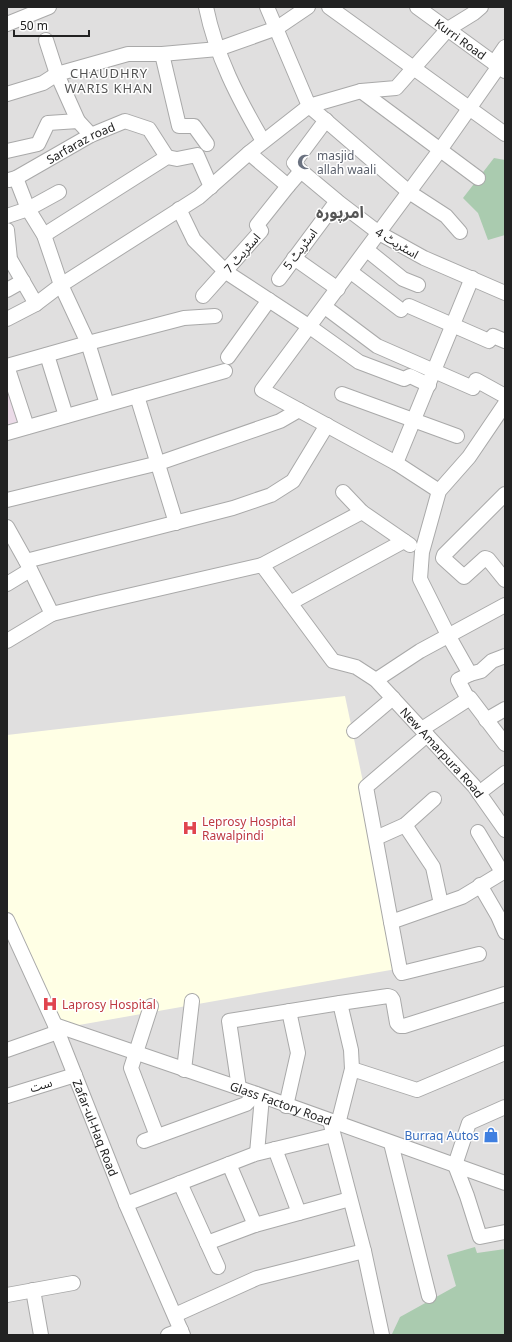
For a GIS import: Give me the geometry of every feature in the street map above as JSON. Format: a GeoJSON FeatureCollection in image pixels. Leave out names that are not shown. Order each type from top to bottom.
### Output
{"type":"FeatureCollection","features":[{"type":"Feature","properties":{"kind":"street"},"geometry":{"type":"LineString","coordinates":[[7,24],[49,7]]}},
{"type":"Feature","properties":{"kind":"street"},"geometry":{"type":"LineString","coordinates":[[206,7],[210,30],[239,99],[263,141]]}},
{"type":"Feature","properties":{"kind":"street"},"geometry":{"type":"LineString","coordinates":[[267,7],[309,106],[409,192],[446,216],[460,232]]}},
{"type":"Feature","properties":{"kind":"street"},"geometry":{"type":"LineString","coordinates":[[7,94],[43,83],[58,74],[128,54],[162,54],[218,49],[277,28],[308,7]]}},
{"type":"Feature","properties":{"kind":"street"},"geometry":{"type":"LineString","coordinates":[[329,7],[505,134]]}},
{"type":"Feature","properties":{"kind":"street","name":"Kurri Road"},"geometry":{"type":"LineString","coordinates":[[417,7],[499,67]]}},
{"type":"Feature","properties":{"kind":"street"},"geometry":{"type":"LineString","coordinates":[[7,319],[36,304],[61,285],[211,187],[263,141],[309,106],[361,91],[396,88],[448,29],[481,7]]}},
{"type":"Feature","properties":{"kind":"street"},"geometry":{"type":"LineString","coordinates":[[46,40],[58,74],[78,121],[91,135]]}},
{"type":"Feature","properties":{"kind":"street"},"geometry":{"type":"LineString","coordinates":[[439,491],[396,463],[262,390],[338,290],[499,67],[505,47]]}},
{"type":"Feature","properties":{"kind":"street"},"geometry":{"type":"LineString","coordinates":[[162,54],[179,126],[194,126],[207,144]]}},
{"type":"Feature","properties":{"kind":"street"},"geometry":{"type":"LineString","coordinates":[[361,91],[478,178]]}},
{"type":"Feature","properties":{"kind":"street"},"geometry":{"type":"LineString","coordinates":[[301,171],[294,163],[326,120]]}},
{"type":"Feature","properties":{"kind":"street"},"geometry":{"type":"LineString","coordinates":[[7,151],[38,144],[48,123],[78,121]]}},
{"type":"Feature","properties":{"kind":"street","name":"Sarfaraz road"},"geometry":{"type":"LineString","coordinates":[[12,179],[91,135],[124,121],[149,129],[167,157]]}},
{"type":"Feature","properties":{"kind":"street"},"geometry":{"type":"LineString","coordinates":[[249,153],[288,186]]}},
{"type":"Feature","properties":{"kind":"street"},"geometry":{"type":"LineString","coordinates":[[44,235],[167,157],[177,159],[197,155],[211,187]]}},
{"type":"Feature","properties":{"kind":"street","name":"اسٹریٹ 7"},"geometry":{"type":"LineString","coordinates":[[203,296],[261,231],[257,225],[301,171]]}},
{"type":"Feature","properties":{"kind":"street","name":"اسٹریٹ 4"},"geometry":{"type":"LineString","coordinates":[[301,171],[379,233],[424,258],[472,278],[504,288]]}},
{"type":"Feature","properties":{"kind":"street"},"geometry":{"type":"LineString","coordinates":[[12,179],[44,235],[61,285],[88,344],[107,404]]}},
{"type":"Feature","properties":{"kind":"street"},"geometry":{"type":"LineString","coordinates":[[7,216],[28,209],[59,192]]}},
{"type":"Feature","properties":{"kind":"street","name":"اسٹریٹ 5"},"geometry":{"type":"LineString","coordinates":[[279,279],[337,201]]}},
{"type":"Feature","properties":{"kind":"street"},"geometry":{"type":"LineString","coordinates":[[179,209],[194,240],[226,272],[310,327],[359,362],[404,379],[410,376],[429,385]]}},
{"type":"Feature","properties":{"kind":"street"},"geometry":{"type":"LineString","coordinates":[[7,230],[10,259],[36,304]]}},
{"type":"Feature","properties":{"kind":"street"},"geometry":{"type":"LineString","coordinates":[[367,250],[403,279],[418,285]]}},
{"type":"Feature","properties":{"kind":"street"},"geometry":{"type":"LineString","coordinates":[[294,258],[338,290]]}},
{"type":"Feature","properties":{"kind":"street"},"geometry":{"type":"LineString","coordinates":[[351,272],[405,308],[489,341],[492,336],[505,341]]}},
{"type":"Feature","properties":{"kind":"street"},"geometry":{"type":"LineString","coordinates":[[396,463],[472,278]]}},
{"type":"Feature","properties":{"kind":"street"},"geometry":{"type":"LineString","coordinates":[[7,290],[23,281]]}},
{"type":"Feature","properties":{"kind":"street"},"geometry":{"type":"LineString","coordinates":[[7,433],[138,396],[226,364],[269,300]]}},
{"type":"Feature","properties":{"kind":"street"},"geometry":{"type":"LineString","coordinates":[[325,307],[377,346],[473,388],[476,380],[505,396]]}},
{"type":"Feature","properties":{"kind":"street"},"geometry":{"type":"LineString","coordinates":[[27,428],[7,366],[184,318],[215,316]]}},
{"type":"Feature","properties":{"kind":"street"},"geometry":{"type":"LineString","coordinates":[[47,355],[66,416]]}},
{"type":"Feature","properties":{"kind":"street"},"geometry":{"type":"LineString","coordinates":[[342,394],[457,436]]}},
{"type":"Feature","properties":{"kind":"street"},"geometry":{"type":"LineString","coordinates":[[138,396],[176,523]]}},
{"type":"Feature","properties":{"kind":"street"},"geometry":{"type":"LineString","coordinates":[[470,674],[448,635],[420,579],[422,552],[439,491],[469,457],[505,404]]}},
{"type":"Feature","properties":{"kind":"street"},"geometry":{"type":"LineString","coordinates":[[7,500],[159,463],[280,421],[300,410]]}},
{"type":"Feature","properties":{"kind":"street"},"geometry":{"type":"LineString","coordinates":[[7,584],[28,565],[233,508],[271,495],[293,481],[327,425]]}},
{"type":"Feature","properties":{"kind":"street"},"geometry":{"type":"LineString","coordinates":[[343,492],[362,512],[422,552]]}},
{"type":"Feature","properties":{"kind":"street"},"geometry":{"type":"LineString","coordinates":[[505,494],[443,558],[464,577],[466,577],[485,558],[488,559],[505,580]]}},
{"type":"Feature","properties":{"kind":"street"},"geometry":{"type":"LineString","coordinates":[[7,641],[52,614],[262,566],[362,512]]}},
{"type":"Feature","properties":{"kind":"street"},"geometry":{"type":"LineString","coordinates":[[7,527],[52,614]]}},
{"type":"Feature","properties":{"kind":"street"},"geometry":{"type":"LineString","coordinates":[[290,603],[404,541]]}},
{"type":"Feature","properties":{"kind":"street","name":"New Amarpura Road"},"geometry":{"type":"LineString","coordinates":[[262,566],[333,661],[356,667],[376,680],[479,792],[505,830]]}},
{"type":"Feature","properties":{"kind":"street"},"geometry":{"type":"LineString","coordinates":[[376,680],[420,651],[505,605]]}},
{"type":"Feature","properties":{"kind":"street"},"geometry":{"type":"LineString","coordinates":[[505,656],[492,661],[481,671],[470,674],[458,680],[468,699],[470,698],[505,744]]}},
{"type":"Feature","properties":{"kind":"street"},"geometry":{"type":"LineString","coordinates":[[354,731],[393,698]]}},
{"type":"Feature","properties":{"kind":"street"},"geometry":{"type":"LineString","coordinates":[[468,699],[424,732],[366,787],[400,970],[402,973],[480,954]]}},
{"type":"Feature","properties":{"kind":"street"},"geometry":{"type":"LineString","coordinates":[[486,720],[505,709]]}},
{"type":"Feature","properties":{"kind":"street"},"geometry":{"type":"LineString","coordinates":[[479,792],[505,774]]}},
{"type":"Feature","properties":{"kind":"street"},"geometry":{"type":"LineString","coordinates":[[376,838],[405,825],[434,799]]}},
{"type":"Feature","properties":{"kind":"street"},"geometry":{"type":"LineString","coordinates":[[405,825],[433,867],[441,904]]}},
{"type":"Feature","properties":{"kind":"street"},"geometry":{"type":"LineString","coordinates":[[391,922],[462,896],[503,872],[478,832]]}},
{"type":"Feature","properties":{"kind":"street"},"geometry":{"type":"LineString","coordinates":[[480,885],[498,916],[505,932]]}},
{"type":"Feature","properties":{"kind":"street","name":"Zafar-ul-Haq Road"},"geometry":{"type":"LineString","coordinates":[[7,920],[56,1029],[126,1204],[175,1316],[177,1333]]}},
{"type":"Feature","properties":{"kind":"street"},"geometry":{"type":"LineString","coordinates":[[239,1088],[229,1021],[388,996],[393,1000],[397,1023],[400,1026],[404,1026],[505,994]]}},
{"type":"Feature","properties":{"kind":"street"},"geometry":{"type":"LineString","coordinates":[[184,1070],[192,1001]]}},
{"type":"Feature","properties":{"kind":"street"},"geometry":{"type":"LineString","coordinates":[[340,1003],[351,1050],[352,1069],[334,1127],[350,1200],[364,1251],[382,1335]]}},
{"type":"Feature","properties":{"kind":"street"},"geometry":{"type":"LineString","coordinates":[[150,1006],[131,1068],[150,1138],[246,1104],[259,1096]]}},
{"type":"Feature","properties":{"kind":"street"},"geometry":{"type":"LineString","coordinates":[[286,1106],[298,1053],[288,1011]]}},
{"type":"Feature","properties":{"kind":"street"},"geometry":{"type":"LineString","coordinates":[[7,1050],[56,1029]]}},
{"type":"Feature","properties":{"kind":"street","name":"Glass Factory Road"},"geometry":{"type":"LineString","coordinates":[[56,1029],[136,1053],[239,1088],[334,1127],[391,1143],[505,1183]]}},
{"type":"Feature","properties":{"kind":"street"},"geometry":{"type":"LineString","coordinates":[[352,1069],[417,1090],[505,1054]]}},
{"type":"Feature","properties":{"kind":"street","name":"ست"},"geometry":{"type":"LineString","coordinates":[[7,1096],[75,1075]]}},
{"type":"Feature","properties":{"kind":"street"},"geometry":{"type":"LineString","coordinates":[[258,1153],[259,1096]]}},
{"type":"Feature","properties":{"kind":"street"},"geometry":{"type":"LineString","coordinates":[[505,1107],[469,1123],[455,1165],[480,1237],[505,1232]]}},
{"type":"Feature","properties":{"kind":"street"},"geometry":{"type":"LineString","coordinates":[[126,1204],[258,1153],[275,1149],[334,1127]]}},
{"type":"Feature","properties":{"kind":"street"},"geometry":{"type":"LineString","coordinates":[[391,1143],[429,1296]]}},
{"type":"Feature","properties":{"kind":"street"},"geometry":{"type":"LineString","coordinates":[[275,1149],[299,1213]]}},
{"type":"Feature","properties":{"kind":"street"},"geometry":{"type":"LineString","coordinates":[[229,1164],[255,1224]]}},
{"type":"Feature","properties":{"kind":"street"},"geometry":{"type":"LineString","coordinates":[[180,1183],[218,1267]]}},
{"type":"Feature","properties":{"kind":"street"},"geometry":{"type":"LineString","coordinates":[[207,1243],[255,1224],[350,1200]]}},
{"type":"Feature","properties":{"kind":"street"},"geometry":{"type":"LineString","coordinates":[[175,1316],[257,1278],[364,1251]]}},
{"type":"Feature","properties":{"kind":"street"},"geometry":{"type":"LineString","coordinates":[[7,1295],[73,1283]]}},
{"type":"Feature","properties":{"kind":"street"},"geometry":{"type":"LineString","coordinates":[[33,1290],[41,1335]]}},
{"type":"Feature","properties":{"kind":"shaded area"},"geometry":{"type":"Polygon","coordinates":[[[7,7],[505,7],[505,1335],[7,1335],[7,7]]]}},
{"type":"Feature","properties":{"kind":"shaded area"},"geometry":{"type":"Polygon","coordinates":[[[494,158],[505,160],[505,235],[488,240],[478,213],[463,198],[494,158]]]}},
{"type":"Feature","properties":{"kind":"shaded area"},"geometry":{"type":"Polygon","coordinates":[[[7,372],[25,424],[7,431],[7,372]]]}},
{"type":"Feature","properties":{"kind":"shaded area","name":"Leprosy Hospital Rawalpindi"},"geometry":{"type":"Polygon","coordinates":[[[345,696],[402,968],[62,1028],[7,920],[7,735],[345,696]]]}},
{"type":"Feature","properties":{"kind":"shaded area"},"geometry":{"type":"Polygon","coordinates":[[[475,1247],[477,1253],[505,1249],[505,1335],[393,1335],[392,1334],[400,1317],[456,1286],[447,1255],[475,1247]]]}},
{"type":"Feature","properties":{"kind":"place","name":"masjid allah waali"},"geometry":{"type":"Point","coordinates":[305,162]}},
{"type":"Feature","properties":{"kind":"place","name":"Leprosy Hospital Rawalpindi"},"geometry":{"type":"Point","coordinates":[190,828]}},
{"type":"Feature","properties":{"kind":"place","name":"Laprosy Hospital"},"geometry":{"type":"Point","coordinates":[50,1004]}},
{"type":"Feature","properties":{"kind":"place","name":"Burraq Autos"},"geometry":{"type":"Point","coordinates":[491,1135]}},
{"type":"Feature","properties":{"kind":"district","name":"CHAUDHRY WARIS KHAN"},"geometry":{"type":"Point","coordinates":[109,80]}},
{"type":"Feature","properties":{"kind":"district","name":"امرپورہ"},"geometry":{"type":"Point","coordinates":[340,212]}}]}
